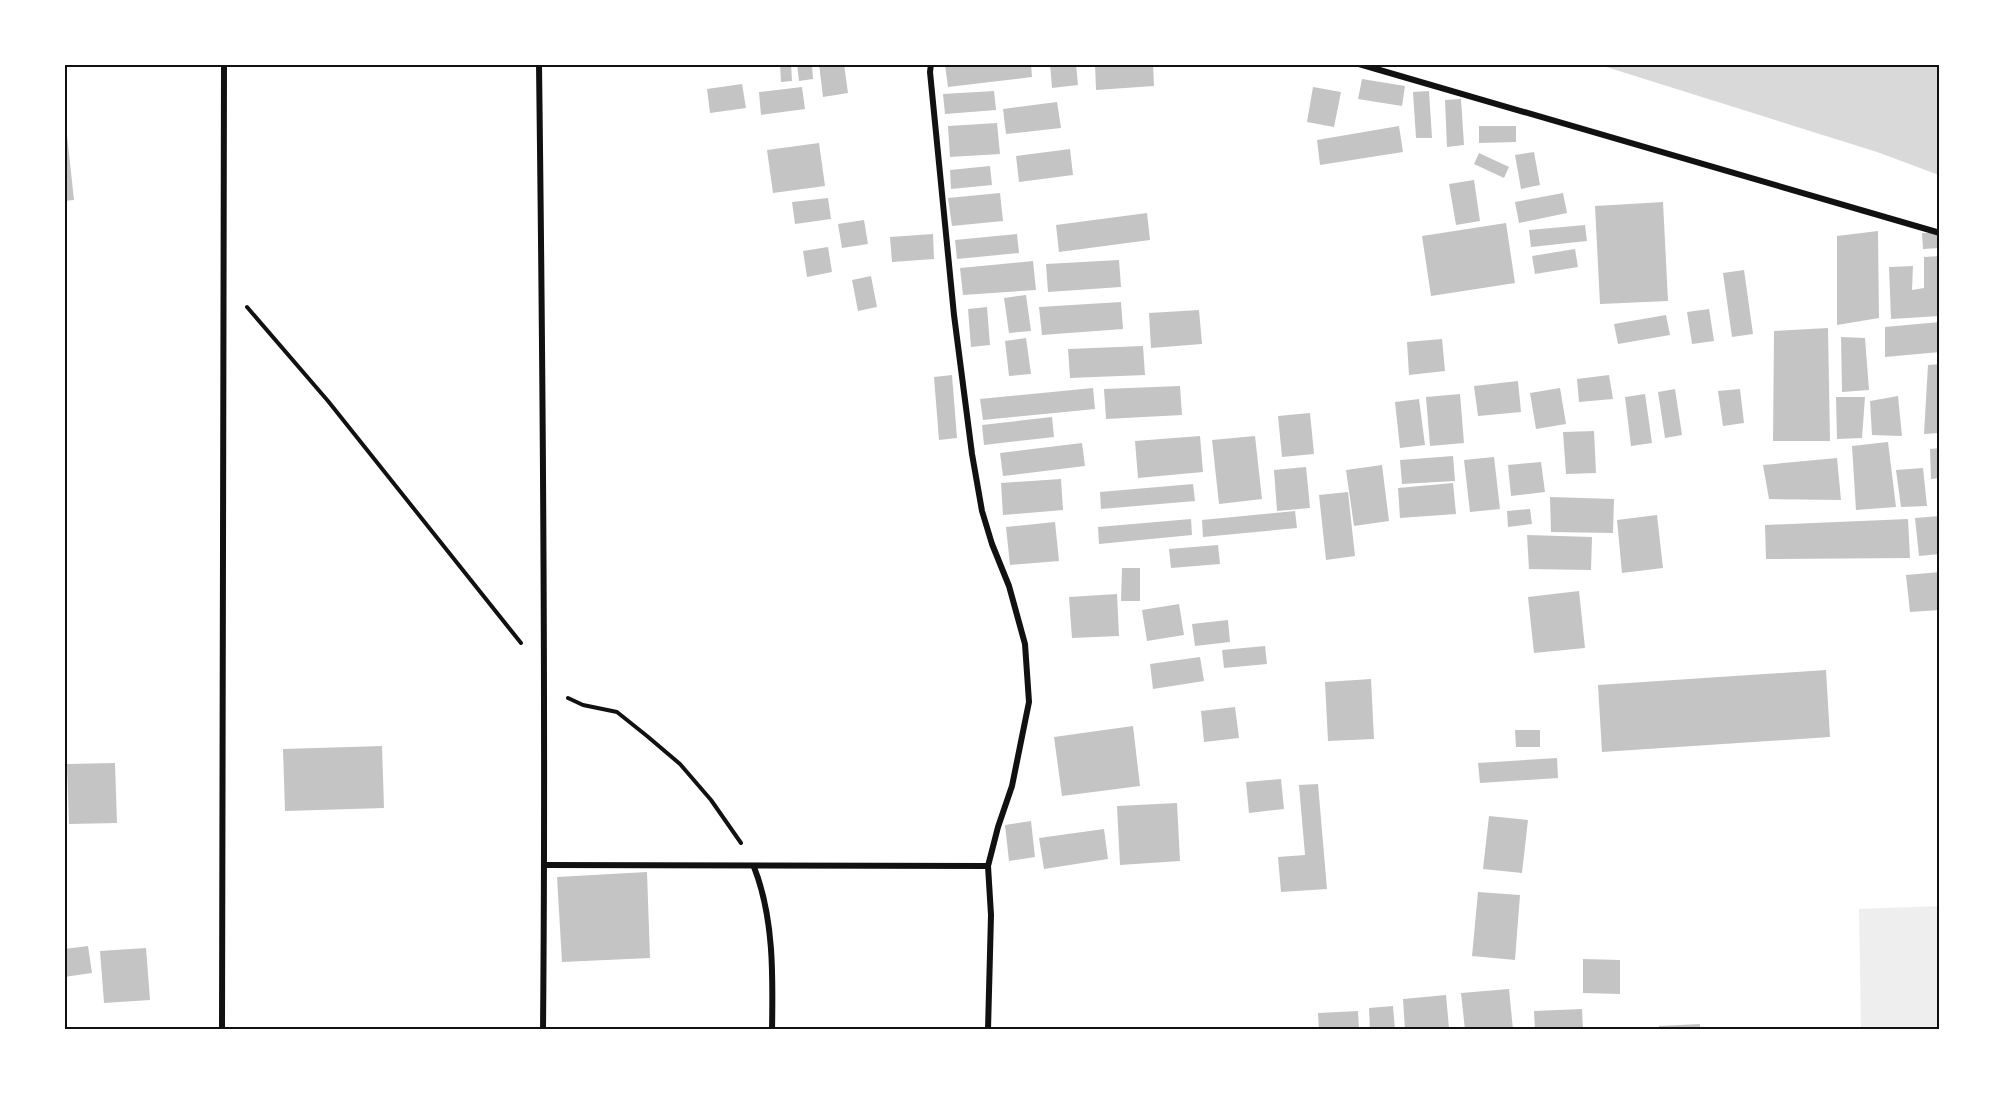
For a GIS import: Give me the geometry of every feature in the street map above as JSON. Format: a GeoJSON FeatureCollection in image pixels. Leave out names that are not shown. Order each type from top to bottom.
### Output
{"type":"FeatureCollection","features":[{"type":"Feature","properties":{"kind":"street"},"geometry":{"type":"LineString","coordinates":[[222,1029],[224,64]]}},
{"type":"Feature","properties":{"kind":"street"},"geometry":{"type":"LineString","coordinates":[[539,64],[545,865],[543,1029]]}},
{"type":"Feature","properties":{"kind":"street"},"geometry":{"type":"LineString","coordinates":[[931,64],[954,315],[972,454],[982,511],[1009,586],[1025,644],[1029,702],[1012,786],[988,866],[991,915],[988,1029]]}},
{"type":"Feature","properties":{"kind":"street"},"geometry":{"type":"LineString","coordinates":[[1359,64],[1940,233]]}},
{"type":"Feature","properties":{"kind":"street"},"geometry":{"type":"LineString","coordinates":[[545,865],[988,866]]}},
{"type":"Feature","properties":{"kind":"street"},"geometry":{"type":"LineString","coordinates":[[754,867],[763,888],[769,935],[772,1029]]}},
{"type":"Feature","properties":{"kind":"path"},"geometry":{"type":"LineString","coordinates":[[223,278],[328,400],[370,455],[426,521],[523,646],[544,679],[558,694],[583,705],[616,712],[680,764],[711,800],[737,836],[754,867]]}},
{"type":"Feature","properties":{"kind":"shaded area"},"geometry":{"type":"Polygon","coordinates":[[[1600,65],[1939,65],[1939,175],[1877,152],[1600,65]]]}},
{"type":"Feature","properties":{"kind":"shaded area"},"geometry":{"type":"Polygon","coordinates":[[[1939,906],[1939,1029],[1861,1029],[1859,909],[1939,906]]]}},
{"type":"Feature","properties":{"kind":"building"},"geometry":{"type":"Polygon","coordinates":[[[780,64],[791,64],[792,81],[781,82],[780,64]]]}},
{"type":"Feature","properties":{"kind":"building"},"geometry":{"type":"Polygon","coordinates":[[[797,64],[812,64],[813,79],[799,81],[797,64]]]}},
{"type":"Feature","properties":{"kind":"building"},"geometry":{"type":"Polygon","coordinates":[[[819,64],[844,64],[848,93],[823,97],[819,64]]]}},
{"type":"Feature","properties":{"kind":"building"},"geometry":{"type":"Polygon","coordinates":[[[1031,64],[1032,77],[948,87],[945,65],[1031,64]]]}},
{"type":"Feature","properties":{"kind":"building"},"geometry":{"type":"Polygon","coordinates":[[[1050,64],[1076,64],[1078,85],[1052,88],[1050,64]]]}},
{"type":"Feature","properties":{"kind":"building"},"geometry":{"type":"Polygon","coordinates":[[[1095,64],[1153,64],[1154,86],[1096,90],[1095,64]]]}},
{"type":"Feature","properties":{"kind":"building"},"geometry":{"type":"Polygon","coordinates":[[[1362,79],[1405,86],[1402,106],[1358,99],[1362,79]]]}},
{"type":"Feature","properties":{"kind":"building"},"geometry":{"type":"Polygon","coordinates":[[[742,84],[746,108],[710,113],[707,89],[742,84]]]}},
{"type":"Feature","properties":{"kind":"building"},"geometry":{"type":"Polygon","coordinates":[[[802,87],[805,109],[761,115],[759,92],[802,87]]]}},
{"type":"Feature","properties":{"kind":"building"},"geometry":{"type":"Polygon","coordinates":[[[1313,87],[1341,92],[1334,127],[1307,122],[1313,87]]]}},
{"type":"Feature","properties":{"kind":"building"},"geometry":{"type":"Polygon","coordinates":[[[994,91],[996,110],[945,114],[943,94],[994,91]]]}},
{"type":"Feature","properties":{"kind":"building"},"geometry":{"type":"Polygon","coordinates":[[[1429,91],[1432,138],[1416,138],[1413,92],[1429,91]]]}},
{"type":"Feature","properties":{"kind":"building"},"geometry":{"type":"Polygon","coordinates":[[[1461,99],[1464,145],[1447,147],[1445,100],[1461,99]]]}},
{"type":"Feature","properties":{"kind":"building"},"geometry":{"type":"Polygon","coordinates":[[[1057,102],[1061,128],[1006,134],[1003,109],[1057,102]]]}},
{"type":"Feature","properties":{"kind":"building"},"geometry":{"type":"Polygon","coordinates":[[[997,123],[1000,154],[950,157],[948,126],[997,123]]]}},
{"type":"Feature","properties":{"kind":"building"},"geometry":{"type":"Polygon","coordinates":[[[64,126],[66,126],[74,200],[64,201],[64,126]]]}},
{"type":"Feature","properties":{"kind":"building"},"geometry":{"type":"Polygon","coordinates":[[[1399,126],[1403,152],[1320,165],[1317,140],[1399,126]]]}},
{"type":"Feature","properties":{"kind":"building"},"geometry":{"type":"Polygon","coordinates":[[[1479,126],[1516,126],[1516,142],[1479,143],[1479,126]]]}},
{"type":"Feature","properties":{"kind":"building"},"geometry":{"type":"Polygon","coordinates":[[[819,143],[825,186],[773,193],[767,150],[819,143]]]}},
{"type":"Feature","properties":{"kind":"building"},"geometry":{"type":"Polygon","coordinates":[[[1070,149],[1073,175],[1019,182],[1016,156],[1070,149]]]}},
{"type":"Feature","properties":{"kind":"building"},"geometry":{"type":"Polygon","coordinates":[[[1534,152],[1540,185],[1521,189],[1515,155],[1534,152]]]}},
{"type":"Feature","properties":{"kind":"building"},"geometry":{"type":"Polygon","coordinates":[[[1479,153],[1509,167],[1504,178],[1474,164],[1479,153]]]}},
{"type":"Feature","properties":{"kind":"building"},"geometry":{"type":"Polygon","coordinates":[[[990,166],[992,185],[951,189],[950,170],[990,166]]]}},
{"type":"Feature","properties":{"kind":"building"},"geometry":{"type":"Polygon","coordinates":[[[1474,180],[1480,221],[1456,225],[1449,184],[1474,180]]]}},
{"type":"Feature","properties":{"kind":"building"},"geometry":{"type":"Polygon","coordinates":[[[1000,193],[1003,221],[952,226],[948,198],[1000,193]]]}},
{"type":"Feature","properties":{"kind":"building"},"geometry":{"type":"Polygon","coordinates":[[[1563,193],[1567,213],[1519,223],[1515,202],[1563,193]]]}},
{"type":"Feature","properties":{"kind":"building"},"geometry":{"type":"Polygon","coordinates":[[[828,198],[831,219],[795,224],[792,202],[828,198]]]}},
{"type":"Feature","properties":{"kind":"building"},"geometry":{"type":"Polygon","coordinates":[[[1663,202],[1668,301],[1600,304],[1595,206],[1663,202]]]}},
{"type":"Feature","properties":{"kind":"building"},"geometry":{"type":"Polygon","coordinates":[[[1147,213],[1150,240],[1059,252],[1056,225],[1147,213]]]}},
{"type":"Feature","properties":{"kind":"building"},"geometry":{"type":"Polygon","coordinates":[[[864,220],[868,244],[842,248],[838,224],[864,220]]]}},
{"type":"Feature","properties":{"kind":"building"},"geometry":{"type":"Polygon","coordinates":[[[1506,223],[1515,283],[1431,296],[1422,236],[1506,223]]]}},
{"type":"Feature","properties":{"kind":"building"},"geometry":{"type":"Polygon","coordinates":[[[1585,225],[1587,241],[1531,247],[1529,230],[1585,225]]]}},
{"type":"Feature","properties":{"kind":"building"},"geometry":{"type":"Polygon","coordinates":[[[1878,231],[1879,318],[1837,325],[1837,236],[1878,231]]]}},
{"type":"Feature","properties":{"kind":"building"},"geometry":{"type":"Polygon","coordinates":[[[1922,233],[1940,233],[1940,248],[1923,249],[1922,233]]]}},
{"type":"Feature","properties":{"kind":"building"},"geometry":{"type":"Polygon","coordinates":[[[933,234],[934,259],[892,262],[890,237],[933,234]]]}},
{"type":"Feature","properties":{"kind":"building"},"geometry":{"type":"Polygon","coordinates":[[[1017,234],[1019,253],[957,259],[955,240],[1017,234]]]}},
{"type":"Feature","properties":{"kind":"building"},"geometry":{"type":"Polygon","coordinates":[[[828,247],[832,272],[807,277],[803,251],[828,247]]]}},
{"type":"Feature","properties":{"kind":"building"},"geometry":{"type":"Polygon","coordinates":[[[1575,249],[1578,267],[1535,274],[1532,256],[1575,249]]]}},
{"type":"Feature","properties":{"kind":"building"},"geometry":{"type":"Polygon","coordinates":[[[1940,256],[1940,316],[1891,319],[1889,267],[1913,266],[1912,290],[1924,288],[1924,257],[1940,256]]]}},
{"type":"Feature","properties":{"kind":"building"},"geometry":{"type":"Polygon","coordinates":[[[1119,260],[1121,287],[1048,292],[1046,264],[1119,260]]]}},
{"type":"Feature","properties":{"kind":"building"},"geometry":{"type":"Polygon","coordinates":[[[1033,261],[1036,290],[963,295],[960,268],[1033,261]]]}},
{"type":"Feature","properties":{"kind":"building"},"geometry":{"type":"Polygon","coordinates":[[[1744,270],[1753,334],[1732,337],[1723,273],[1744,270]]]}},
{"type":"Feature","properties":{"kind":"building"},"geometry":{"type":"Polygon","coordinates":[[[871,276],[877,307],[858,311],[852,280],[871,276]]]}},
{"type":"Feature","properties":{"kind":"building"},"geometry":{"type":"Polygon","coordinates":[[[1026,295],[1031,331],[1009,333],[1004,298],[1026,295]]]}},
{"type":"Feature","properties":{"kind":"building"},"geometry":{"type":"Polygon","coordinates":[[[1121,302],[1123,329],[1042,335],[1039,307],[1121,302]]]}},
{"type":"Feature","properties":{"kind":"building"},"geometry":{"type":"Polygon","coordinates":[[[987,307],[990,345],[971,347],[968,309],[987,307]]]}},
{"type":"Feature","properties":{"kind":"building"},"geometry":{"type":"Polygon","coordinates":[[[1709,309],[1714,341],[1692,344],[1687,312],[1709,309]]]}},
{"type":"Feature","properties":{"kind":"building"},"geometry":{"type":"Polygon","coordinates":[[[1199,310],[1202,344],[1151,348],[1149,313],[1199,310]]]}},
{"type":"Feature","properties":{"kind":"building"},"geometry":{"type":"Polygon","coordinates":[[[1666,315],[1670,335],[1618,344],[1614,324],[1666,315]]]}},
{"type":"Feature","properties":{"kind":"building"},"geometry":{"type":"Polygon","coordinates":[[[1940,322],[1940,352],[1885,357],[1885,327],[1940,322]]]}},
{"type":"Feature","properties":{"kind":"building"},"geometry":{"type":"Polygon","coordinates":[[[1828,328],[1830,441],[1773,441],[1774,331],[1828,328]]]}},
{"type":"Feature","properties":{"kind":"building"},"geometry":{"type":"Polygon","coordinates":[[[1841,337],[1865,338],[1869,390],[1842,392],[1841,337]]]}},
{"type":"Feature","properties":{"kind":"building"},"geometry":{"type":"Polygon","coordinates":[[[1026,338],[1031,374],[1009,376],[1005,341],[1026,338]]]}},
{"type":"Feature","properties":{"kind":"building"},"geometry":{"type":"Polygon","coordinates":[[[1442,339],[1445,371],[1409,375],[1407,342],[1442,339]]]}},
{"type":"Feature","properties":{"kind":"building"},"geometry":{"type":"Polygon","coordinates":[[[1143,346],[1145,375],[1070,378],[1068,349],[1143,346]]]}},
{"type":"Feature","properties":{"kind":"building"},"geometry":{"type":"Polygon","coordinates":[[[1940,364],[1940,433],[1924,434],[1928,365],[1940,364]]]}},
{"type":"Feature","properties":{"kind":"building"},"geometry":{"type":"Polygon","coordinates":[[[952,375],[957,438],[939,440],[934,377],[952,375]]]}},
{"type":"Feature","properties":{"kind":"building"},"geometry":{"type":"Polygon","coordinates":[[[1609,375],[1613,399],[1579,402],[1577,379],[1609,375]]]}},
{"type":"Feature","properties":{"kind":"building"},"geometry":{"type":"Polygon","coordinates":[[[1518,381],[1521,412],[1478,416],[1474,386],[1518,381]]]}},
{"type":"Feature","properties":{"kind":"building"},"geometry":{"type":"Polygon","coordinates":[[[1180,386],[1182,415],[1106,419],[1104,389],[1180,386]]]}},
{"type":"Feature","properties":{"kind":"building"},"geometry":{"type":"Polygon","coordinates":[[[1093,388],[1095,409],[983,420],[980,399],[1093,388]]]}},
{"type":"Feature","properties":{"kind":"building"},"geometry":{"type":"Polygon","coordinates":[[[1560,388],[1566,424],[1536,429],[1530,393],[1560,388]]]}},
{"type":"Feature","properties":{"kind":"building"},"geometry":{"type":"Polygon","coordinates":[[[1675,389],[1682,435],[1665,438],[1658,392],[1675,389]]]}},
{"type":"Feature","properties":{"kind":"building"},"geometry":{"type":"Polygon","coordinates":[[[1740,389],[1744,423],[1723,426],[1718,391],[1740,389]]]}},
{"type":"Feature","properties":{"kind":"building"},"geometry":{"type":"Polygon","coordinates":[[[1460,394],[1464,443],[1430,446],[1426,397],[1460,394]]]}},
{"type":"Feature","properties":{"kind":"building"},"geometry":{"type":"Polygon","coordinates":[[[1645,394],[1652,443],[1631,446],[1625,397],[1645,394]]]}},
{"type":"Feature","properties":{"kind":"building"},"geometry":{"type":"Polygon","coordinates":[[[1898,396],[1902,436],[1872,435],[1870,401],[1898,396]]]}},
{"type":"Feature","properties":{"kind":"building"},"geometry":{"type":"Polygon","coordinates":[[[1836,397],[1865,397],[1862,438],[1837,439],[1836,397]]]}},
{"type":"Feature","properties":{"kind":"building"},"geometry":{"type":"Polygon","coordinates":[[[1419,399],[1425,445],[1400,448],[1395,402],[1419,399]]]}},
{"type":"Feature","properties":{"kind":"building"},"geometry":{"type":"Polygon","coordinates":[[[1310,413],[1314,454],[1282,457],[1278,416],[1310,413]]]}},
{"type":"Feature","properties":{"kind":"building"},"geometry":{"type":"Polygon","coordinates":[[[1052,417],[1054,437],[984,445],[982,425],[1052,417]]]}},
{"type":"Feature","properties":{"kind":"building"},"geometry":{"type":"Polygon","coordinates":[[[1594,431],[1596,473],[1566,474],[1563,432],[1594,431]]]}},
{"type":"Feature","properties":{"kind":"building"},"geometry":{"type":"Polygon","coordinates":[[[1200,436],[1203,472],[1138,478],[1135,441],[1200,436]]]}},
{"type":"Feature","properties":{"kind":"building"},"geometry":{"type":"Polygon","coordinates":[[[1255,436],[1262,499],[1219,504],[1212,440],[1255,436]]]}},
{"type":"Feature","properties":{"kind":"building"},"geometry":{"type":"Polygon","coordinates":[[[1888,442],[1896,507],[1856,510],[1852,446],[1888,442]]]}},
{"type":"Feature","properties":{"kind":"building"},"geometry":{"type":"Polygon","coordinates":[[[1082,443],[1085,466],[1003,476],[1000,453],[1082,443]]]}},
{"type":"Feature","properties":{"kind":"building"},"geometry":{"type":"Polygon","coordinates":[[[1940,448],[1940,478],[1931,479],[1930,449],[1940,448]]]}},
{"type":"Feature","properties":{"kind":"building"},"geometry":{"type":"Polygon","coordinates":[[[1453,456],[1455,481],[1402,484],[1400,460],[1453,456]]]}},
{"type":"Feature","properties":{"kind":"building"},"geometry":{"type":"Polygon","coordinates":[[[1494,457],[1500,509],[1470,512],[1464,460],[1494,457]]]}},
{"type":"Feature","properties":{"kind":"building"},"geometry":{"type":"Polygon","coordinates":[[[1837,458],[1841,500],[1769,499],[1763,465],[1837,458]]]}},
{"type":"Feature","properties":{"kind":"building"},"geometry":{"type":"Polygon","coordinates":[[[1541,462],[1545,492],[1511,496],[1508,465],[1541,462]]]}},
{"type":"Feature","properties":{"kind":"building"},"geometry":{"type":"Polygon","coordinates":[[[1382,465],[1389,521],[1354,526],[1346,470],[1382,465]]]}},
{"type":"Feature","properties":{"kind":"building"},"geometry":{"type":"Polygon","coordinates":[[[1306,467],[1310,508],[1277,511],[1274,470],[1306,467]]]}},
{"type":"Feature","properties":{"kind":"building"},"geometry":{"type":"Polygon","coordinates":[[[1923,468],[1927,506],[1901,507],[1896,470],[1923,468]]]}},
{"type":"Feature","properties":{"kind":"building"},"geometry":{"type":"Polygon","coordinates":[[[1061,479],[1063,510],[1003,515],[1001,483],[1061,479]]]}},
{"type":"Feature","properties":{"kind":"building"},"geometry":{"type":"Polygon","coordinates":[[[1453,483],[1456,514],[1400,518],[1398,488],[1453,483]]]}},
{"type":"Feature","properties":{"kind":"building"},"geometry":{"type":"Polygon","coordinates":[[[1193,484],[1195,501],[1101,509],[1100,492],[1193,484]]]}},
{"type":"Feature","properties":{"kind":"building"},"geometry":{"type":"Polygon","coordinates":[[[1348,492],[1355,556],[1326,560],[1319,495],[1348,492]]]}},
{"type":"Feature","properties":{"kind":"building"},"geometry":{"type":"Polygon","coordinates":[[[1550,497],[1614,499],[1613,533],[1551,532],[1550,497]]]}},
{"type":"Feature","properties":{"kind":"building"},"geometry":{"type":"Polygon","coordinates":[[[1530,509],[1532,524],[1508,527],[1507,511],[1530,509]]]}},
{"type":"Feature","properties":{"kind":"building"},"geometry":{"type":"Polygon","coordinates":[[[1295,511],[1297,528],[1203,537],[1202,520],[1295,511]]]}},
{"type":"Feature","properties":{"kind":"building"},"geometry":{"type":"Polygon","coordinates":[[[1657,515],[1663,568],[1622,573],[1617,520],[1657,515]]]}},
{"type":"Feature","properties":{"kind":"building"},"geometry":{"type":"Polygon","coordinates":[[[1940,516],[1940,554],[1919,556],[1915,518],[1940,516]]]}},
{"type":"Feature","properties":{"kind":"building"},"geometry":{"type":"Polygon","coordinates":[[[1191,519],[1192,535],[1099,544],[1098,527],[1191,519]]]}},
{"type":"Feature","properties":{"kind":"building"},"geometry":{"type":"Polygon","coordinates":[[[1908,519],[1910,558],[1766,559],[1765,525],[1908,519]]]}},
{"type":"Feature","properties":{"kind":"building"},"geometry":{"type":"Polygon","coordinates":[[[1055,522],[1059,561],[1010,565],[1006,527],[1055,522]]]}},
{"type":"Feature","properties":{"kind":"building"},"geometry":{"type":"Polygon","coordinates":[[[1527,535],[1592,537],[1591,570],[1529,569],[1527,535]]]}},
{"type":"Feature","properties":{"kind":"building"},"geometry":{"type":"Polygon","coordinates":[[[1218,545],[1220,564],[1171,568],[1169,549],[1218,545]]]}},
{"type":"Feature","properties":{"kind":"building"},"geometry":{"type":"Polygon","coordinates":[[[1122,568],[1140,568],[1140,601],[1121,601],[1122,568]]]}},
{"type":"Feature","properties":{"kind":"building"},"geometry":{"type":"Polygon","coordinates":[[[1940,572],[1940,610],[1910,612],[1906,575],[1940,572]]]}},
{"type":"Feature","properties":{"kind":"building"},"geometry":{"type":"Polygon","coordinates":[[[1579,591],[1585,648],[1534,653],[1528,597],[1579,591]]]}},
{"type":"Feature","properties":{"kind":"building"},"geometry":{"type":"Polygon","coordinates":[[[1117,594],[1119,636],[1072,638],[1069,597],[1117,594]]]}},
{"type":"Feature","properties":{"kind":"building"},"geometry":{"type":"Polygon","coordinates":[[[1179,604],[1184,635],[1147,641],[1142,610],[1179,604]]]}},
{"type":"Feature","properties":{"kind":"building"},"geometry":{"type":"Polygon","coordinates":[[[1228,620],[1230,642],[1195,646],[1192,624],[1228,620]]]}},
{"type":"Feature","properties":{"kind":"building"},"geometry":{"type":"Polygon","coordinates":[[[1265,646],[1267,664],[1224,668],[1222,650],[1265,646]]]}},
{"type":"Feature","properties":{"kind":"building"},"geometry":{"type":"Polygon","coordinates":[[[1200,657],[1204,681],[1153,689],[1150,664],[1200,657]]]}},
{"type":"Feature","properties":{"kind":"building"},"geometry":{"type":"Polygon","coordinates":[[[1826,670],[1830,737],[1602,752],[1598,685],[1826,670]]]}},
{"type":"Feature","properties":{"kind":"building"},"geometry":{"type":"Polygon","coordinates":[[[1371,679],[1374,739],[1328,741],[1325,682],[1371,679]]]}},
{"type":"Feature","properties":{"kind":"building"},"geometry":{"type":"Polygon","coordinates":[[[1235,707],[1239,738],[1204,742],[1201,711],[1235,707]]]}},
{"type":"Feature","properties":{"kind":"building"},"geometry":{"type":"Polygon","coordinates":[[[1133,726],[1140,786],[1062,796],[1054,737],[1133,726]]]}},
{"type":"Feature","properties":{"kind":"building"},"geometry":{"type":"Polygon","coordinates":[[[1515,730],[1540,730],[1540,747],[1516,747],[1515,730]]]}},
{"type":"Feature","properties":{"kind":"building"},"geometry":{"type":"Polygon","coordinates":[[[382,746],[384,808],[285,811],[283,749],[382,746]]]}},
{"type":"Feature","properties":{"kind":"building"},"geometry":{"type":"Polygon","coordinates":[[[1557,758],[1558,778],[1480,783],[1478,763],[1557,758]]]}},
{"type":"Feature","properties":{"kind":"building"},"geometry":{"type":"Polygon","coordinates":[[[115,763],[117,823],[69,824],[67,764],[115,763]]]}},
{"type":"Feature","properties":{"kind":"building"},"geometry":{"type":"Polygon","coordinates":[[[1281,779],[1284,809],[1249,813],[1246,782],[1281,779]]]}},
{"type":"Feature","properties":{"kind":"building"},"geometry":{"type":"Polygon","coordinates":[[[1318,784],[1327,889],[1281,892],[1278,857],[1305,855],[1299,785],[1318,784]]]}},
{"type":"Feature","properties":{"kind":"building"},"geometry":{"type":"Polygon","coordinates":[[[1177,803],[1180,861],[1120,865],[1117,806],[1177,803]]]}},
{"type":"Feature","properties":{"kind":"building"},"geometry":{"type":"Polygon","coordinates":[[[1489,816],[1528,820],[1522,873],[1483,869],[1489,816]]]}},
{"type":"Feature","properties":{"kind":"building"},"geometry":{"type":"Polygon","coordinates":[[[1031,821],[1035,857],[1009,861],[1005,825],[1031,821]]]}},
{"type":"Feature","properties":{"kind":"building"},"geometry":{"type":"Polygon","coordinates":[[[1104,829],[1108,859],[1044,869],[1039,838],[1104,829]]]}},
{"type":"Feature","properties":{"kind":"building"},"geometry":{"type":"Polygon","coordinates":[[[647,872],[650,958],[562,962],[557,877],[647,872]]]}},
{"type":"Feature","properties":{"kind":"building"},"geometry":{"type":"Polygon","coordinates":[[[1478,892],[1520,895],[1515,960],[1472,956],[1478,892]]]}},
{"type":"Feature","properties":{"kind":"building"},"geometry":{"type":"Polygon","coordinates":[[[88,946],[92,973],[64,977],[64,949],[88,946]]]}},
{"type":"Feature","properties":{"kind":"building"},"geometry":{"type":"Polygon","coordinates":[[[146,948],[150,1000],[104,1003],[100,951],[146,948]]]}},
{"type":"Feature","properties":{"kind":"building"},"geometry":{"type":"Polygon","coordinates":[[[1583,959],[1620,960],[1620,994],[1583,993],[1583,959]]]}},
{"type":"Feature","properties":{"kind":"building"},"geometry":{"type":"Polygon","coordinates":[[[1509,989],[1513,1030],[1465,1030],[1461,993],[1509,989]]]}},
{"type":"Feature","properties":{"kind":"building"},"geometry":{"type":"Polygon","coordinates":[[[1446,995],[1449,1028],[1405,1030],[1403,999],[1446,995]]]}},
{"type":"Feature","properties":{"kind":"building"},"geometry":{"type":"Polygon","coordinates":[[[1393,1006],[1395,1030],[1370,1030],[1369,1008],[1393,1006]]]}},
{"type":"Feature","properties":{"kind":"building"},"geometry":{"type":"Polygon","coordinates":[[[1582,1009],[1583,1030],[1535,1030],[1534,1011],[1582,1009]]]}},
{"type":"Feature","properties":{"kind":"building"},"geometry":{"type":"Polygon","coordinates":[[[1358,1011],[1359,1030],[1319,1030],[1318,1013],[1358,1011]]]}},
{"type":"Feature","properties":{"kind":"building"},"geometry":{"type":"Polygon","coordinates":[[[1700,1024],[1700,1030],[1659,1030],[1659,1026],[1700,1024]]]}}]}
